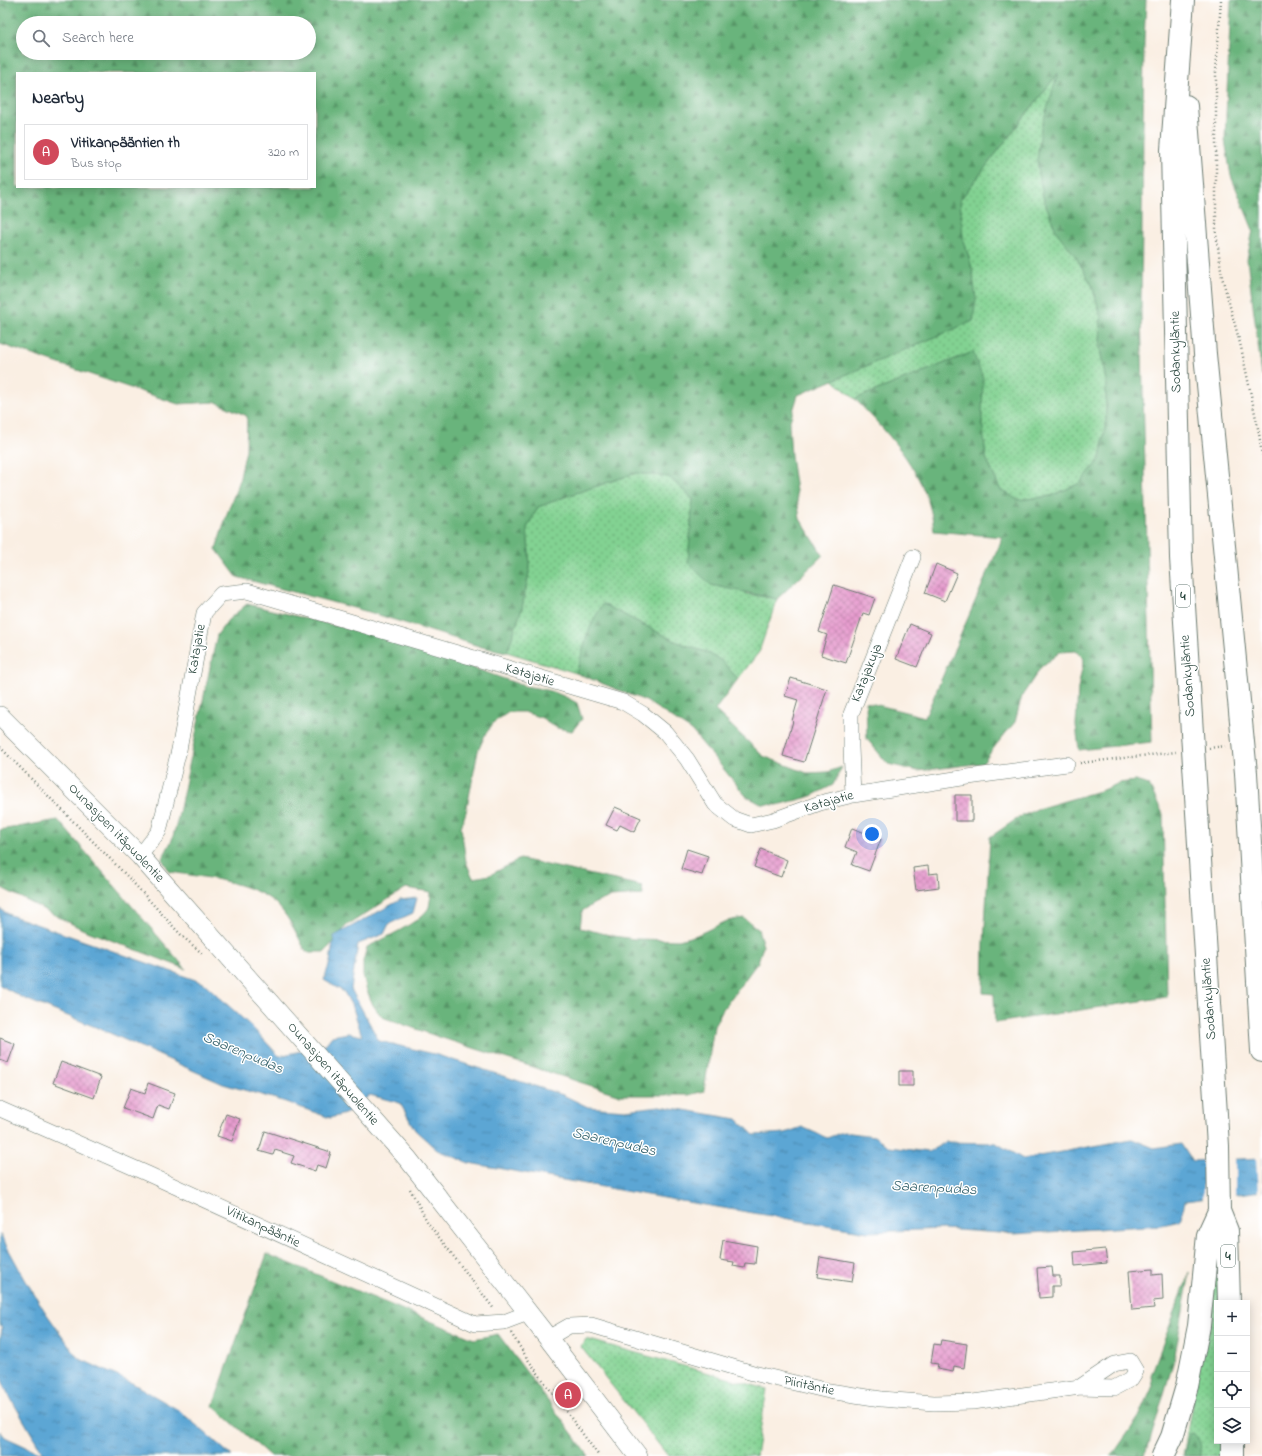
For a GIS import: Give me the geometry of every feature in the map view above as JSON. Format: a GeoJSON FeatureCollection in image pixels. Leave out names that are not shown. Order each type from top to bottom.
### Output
{"type":"FeatureCollection","features":[{"type":"Feature","properties":{"kind":"highway","name":"Sodankyläntie"},"geometry":{"type":"LineString","coordinates":[[1183,0],[1172,150],[1180,558],[1218,1146],[1219,1211],[1227,1231],[1229,1300]]}},
{"type":"Feature","properties":{"kind":"highway","name":"Sodankyläntie"},"geometry":{"type":"LineString","coordinates":[[1180,47],[1190,141],[1205,354],[1246,773],[1262,1051]]}},
{"type":"Feature","properties":{"kind":"highway"},"geometry":{"type":"LineString","coordinates":[[1169,1450],[1187,1386],[1193,1358],[1202,1296],[1208,1235],[1219,1211]]}},
{"type":"Feature","properties":{"kind":"highway"},"geometry":{"type":"LineString","coordinates":[[1232,1444],[1232,1456]]}},
{"type":"Feature","properties":{"kind":"main road","name":"Ounasjoen itäpuolentie"},"geometry":{"type":"LineString","coordinates":[[0,716],[140,856],[408,1159],[638,1456]]}},
{"type":"Feature","properties":{"kind":"street","name":"Katajakuja"},"geometry":{"type":"LineString","coordinates":[[853,795],[850,747],[851,714],[914,557]]}},
{"type":"Feature","properties":{"kind":"street","name":"Katajatie"},"geometry":{"type":"LineString","coordinates":[[140,856],[159,831],[179,750],[204,613],[221,594],[247,591],[623,702],[643,714],[665,732],[687,759],[716,804],[734,819],[752,825],[773,820],[820,803],[853,795],[968,777],[1067,764]]}},
{"type":"Feature","properties":{"kind":"street","name":"Vitikanpääntie"},"geometry":{"type":"LineString","coordinates":[[0,1109],[148,1174],[475,1324],[504,1322],[528,1312]]}},
{"type":"Feature","properties":{"kind":"street","name":"Piiritäntie"},"geometry":{"type":"LineString","coordinates":[[548,1338],[569,1326],[591,1325],[753,1373],[829,1391],[881,1399],[934,1403],[973,1402],[1080,1387]]}},
{"type":"Feature","properties":{"kind":"path"},"geometry":{"type":"LineString","coordinates":[[1221,0],[1216,71],[1216,232],[1222,277],[1241,347],[1259,433],[1262,455]]}},
{"type":"Feature","properties":{"kind":"path"},"geometry":{"type":"LineString","coordinates":[[0,746],[123,872],[182,936],[205,955]]}},
{"type":"Feature","properties":{"kind":"path"},"geometry":{"type":"LineString","coordinates":[[1208,748],[1225,746]]}},
{"type":"Feature","properties":{"kind":"path"},"geometry":{"type":"LineString","coordinates":[[1067,764],[1178,751]]}},
{"type":"Feature","properties":{"kind":"path"},"geometry":{"type":"LineString","coordinates":[[408,1186],[428,1223],[504,1322],[529,1361],[599,1456]]}},
{"type":"Feature","properties":{"kind":"path"},"geometry":{"type":"LineString","coordinates":[[552,1393],[562,1386],[568,1395]]}},
{"type":"Feature","properties":{"kind":"green space"},"geometry":{"type":"Polygon","coordinates":[[[0,0],[1146,0],[1144,41],[1141,312],[1152,742],[1079,750],[1076,725],[1078,688],[1084,659],[1076,651],[1060,652],[1041,667],[1022,696],[1015,722],[983,763],[918,771],[888,764],[867,739],[866,702],[925,717],[1003,537],[934,531],[931,511],[917,475],[895,443],[855,399],[973,352],[983,378],[982,419],[986,458],[1000,489],[1018,500],[1051,496],[1080,483],[1100,459],[1106,422],[1106,381],[1100,349],[1101,317],[1092,285],[1076,257],[1056,231],[1043,197],[1037,161],[1041,129],[1058,73],[960,200],[963,238],[972,268],[976,299],[973,321],[798,395],[789,424],[791,456],[800,519],[823,555],[777,599],[711,585],[688,563],[693,499],[669,477],[636,473],[538,507],[527,528],[530,567],[522,608],[507,652],[482,647],[369,612],[237,577],[216,549],[239,482],[246,450],[247,416],[216,402],[178,404],[0,344],[0,0]]]}},
{"type":"Feature","properties":{"kind":"green space"},"geometry":{"type":"Polygon","coordinates":[[[1231,0],[1262,0],[1262,375],[1247,259],[1253,230],[1231,176],[1225,140],[1231,0]]]}},
{"type":"Feature","properties":{"kind":"green space"},"geometry":{"type":"Polygon","coordinates":[[[1059,72],[1041,129],[1076,257],[1092,285],[1101,317],[1100,349],[1106,381],[1106,422],[1100,459],[1080,483],[1051,496],[1018,500],[1000,489],[986,458],[973,352],[855,399],[833,380],[973,321],[972,268],[963,238],[960,200],[1059,72]]]}},
{"type":"Feature","properties":{"kind":"green space"},"geometry":{"type":"Polygon","coordinates":[[[636,473],[669,477],[693,499],[688,563],[747,594],[777,599],[759,652],[738,679],[722,661],[708,653],[675,641],[603,604],[586,638],[583,654],[576,673],[507,652],[522,608],[530,567],[527,528],[538,507],[636,473]]]}},
{"type":"Feature","properties":{"kind":"green space"},"geometry":{"type":"Polygon","coordinates":[[[247,604],[398,641],[524,686],[557,694],[577,703],[582,719],[572,731],[557,728],[542,718],[524,712],[509,712],[494,722],[485,735],[478,751],[466,812],[461,827],[466,862],[473,878],[490,875],[520,859],[642,886],[643,895],[610,897],[595,903],[582,911],[580,928],[614,936],[634,939],[679,940],[697,935],[727,921],[744,918],[758,929],[763,946],[758,962],[723,1009],[714,1026],[704,1091],[689,1095],[620,1095],[439,1037],[382,1017],[373,1005],[367,991],[363,975],[363,961],[367,947],[401,930],[419,918],[429,907],[431,892],[406,888],[346,926],[325,952],[306,952],[287,917],[279,907],[269,899],[243,886],[213,879],[170,872],[162,859],[172,840],[177,822],[217,635],[228,620],[247,604]]]}},
{"type":"Feature","properties":{"kind":"green space"},"geometry":{"type":"Polygon","coordinates":[[[603,604],[675,641],[708,653],[722,661],[738,679],[715,710],[763,756],[807,773],[828,772],[842,767],[833,785],[809,797],[777,805],[761,804],[746,796],[692,731],[646,701],[576,673],[590,627],[603,604]]]}},
{"type":"Feature","properties":{"kind":"green space"},"geometry":{"type":"Polygon","coordinates":[[[1135,781],[1149,785],[1163,814],[1167,997],[995,1023],[994,994],[983,993],[984,943],[990,837],[1018,818],[1037,809],[1106,789],[1119,783],[1135,781]]]}},
{"type":"Feature","properties":{"kind":"green space"},"geometry":{"type":"Polygon","coordinates":[[[58,820],[186,969],[82,929],[0,887],[0,830],[58,820]]]}},
{"type":"Feature","properties":{"kind":"green space"},"geometry":{"type":"Polygon","coordinates":[[[267,1254],[474,1339],[498,1334],[589,1456],[270,1456],[213,1406],[267,1254]]]}},
{"type":"Feature","properties":{"kind":"green space"},"geometry":{"type":"Polygon","coordinates":[[[1212,1258],[1222,1258],[1223,1300],[1214,1300],[1214,1444],[1224,1444],[1224,1456],[1183,1456],[1195,1386],[1212,1258]]]}},
{"type":"Feature","properties":{"kind":"green space"},"geometry":{"type":"Polygon","coordinates":[[[1190,1272],[1174,1360],[1147,1451],[1144,1456],[1110,1456],[1116,1450],[1139,1417],[1152,1388],[1151,1375],[1190,1272]]]}},
{"type":"Feature","properties":{"kind":"green space"},"geometry":{"type":"Polygon","coordinates":[[[586,1339],[767,1389],[756,1456],[668,1456],[581,1347],[586,1339]]]}},
{"type":"Feature","properties":{"kind":"green space"},"geometry":{"type":"Polygon","coordinates":[[[1193,1433],[1198,1438],[1200,1443],[1201,1456],[1184,1456],[1189,1434],[1193,1433]]]}},
{"type":"Feature","properties":{"kind":"water","name":"Saarenpudas"},"geometry":{"type":"Polygon","coordinates":[[[417,898],[413,913],[389,924],[384,934],[358,944],[351,989],[379,1041],[434,1054],[563,1095],[588,1107],[625,1110],[660,1106],[737,1119],[754,1135],[785,1133],[802,1127],[827,1138],[843,1132],[874,1136],[889,1147],[928,1152],[946,1142],[996,1143],[1023,1159],[1132,1139],[1154,1148],[1181,1144],[1192,1161],[1262,1158],[1262,1191],[1185,1201],[1180,1221],[1162,1225],[1014,1234],[943,1229],[868,1232],[669,1199],[469,1163],[437,1150],[415,1130],[400,1103],[370,1095],[345,1114],[330,1118],[283,1101],[223,1084],[103,1030],[23,998],[0,985],[0,909],[10,915],[204,983],[254,1029],[279,1056],[324,1046],[332,1036],[348,1033],[362,1036],[353,1008],[344,992],[324,980],[330,962],[334,936],[400,900],[417,898]]]}},
{"type":"Feature","properties":{"kind":"water"},"geometry":{"type":"Polygon","coordinates":[[[0,1234],[46,1313],[78,1358],[132,1383],[180,1411],[232,1456],[0,1456],[0,1431],[5,1437],[44,1455],[7,1392],[0,1376],[0,1343],[2,1328],[0,1324],[0,1234]]]}},
{"type":"Feature","properties":{"kind":"pier"},"geometry":{"type":"Polygon","coordinates":[[[1262,1156],[1262,1193],[1258,1194],[1256,1157],[1262,1156]]]}},
{"type":"Feature","properties":{"kind":"pier"},"geometry":{"type":"Polygon","coordinates":[[[1235,1158],[1235,1197],[1203,1201],[1203,1159],[1235,1158]]]}},
{"type":"Feature","properties":{"kind":"building"},"geometry":{"type":"Polygon","coordinates":[[[936,564],[957,573],[945,601],[925,593],[936,564]]]}},
{"type":"Feature","properties":{"kind":"building"},"geometry":{"type":"Polygon","coordinates":[[[834,585],[875,598],[869,615],[863,613],[846,663],[821,655],[827,635],[819,632],[834,585]]]}},
{"type":"Feature","properties":{"kind":"building"},"geometry":{"type":"Polygon","coordinates":[[[910,624],[931,633],[917,667],[896,659],[910,624]]]}},
{"type":"Feature","properties":{"kind":"building"},"geometry":{"type":"Polygon","coordinates":[[[791,678],[827,689],[804,762],[783,756],[798,700],[785,696],[791,678]]]}},
{"type":"Feature","properties":{"kind":"building"},"geometry":{"type":"Polygon","coordinates":[[[955,795],[972,795],[972,821],[955,821],[955,795]]]}},
{"type":"Feature","properties":{"kind":"building"},"geometry":{"type":"Polygon","coordinates":[[[615,807],[641,818],[634,832],[620,825],[617,830],[606,825],[615,807]]]}},
{"type":"Feature","properties":{"kind":"building"},"geometry":{"type":"Polygon","coordinates":[[[852,828],[881,839],[869,871],[852,865],[857,852],[845,847],[852,828]]]}},
{"type":"Feature","properties":{"kind":"building"},"geometry":{"type":"Polygon","coordinates":[[[687,849],[708,856],[702,875],[681,869],[687,849]]]}},
{"type":"Feature","properties":{"kind":"building"},"geometry":{"type":"Polygon","coordinates":[[[761,849],[787,860],[781,877],[754,867],[761,849]]]}},
{"type":"Feature","properties":{"kind":"building"},"geometry":{"type":"Polygon","coordinates":[[[928,866],[929,874],[938,873],[939,887],[916,890],[913,868],[928,866]]]}},
{"type":"Feature","properties":{"kind":"building"},"geometry":{"type":"Polygon","coordinates":[[[0,1038],[15,1044],[8,1063],[0,1060],[0,1038]]]}},
{"type":"Feature","properties":{"kind":"building"},"geometry":{"type":"Polygon","coordinates":[[[61,1062],[101,1077],[94,1098],[53,1083],[61,1062]]]}},
{"type":"Feature","properties":{"kind":"building"},"geometry":{"type":"Polygon","coordinates":[[[899,1071],[913,1071],[913,1086],[899,1086],[899,1071]]]}},
{"type":"Feature","properties":{"kind":"building"},"geometry":{"type":"Polygon","coordinates":[[[148,1083],[175,1093],[169,1109],[158,1105],[153,1119],[123,1108],[131,1088],[145,1093],[148,1083]]]}},
{"type":"Feature","properties":{"kind":"building"},"geometry":{"type":"Polygon","coordinates":[[[226,1114],[240,1119],[232,1141],[217,1136],[226,1114]]]}},
{"type":"Feature","properties":{"kind":"building"},"geometry":{"type":"Polygon","coordinates":[[[265,1131],[331,1152],[326,1168],[317,1165],[315,1171],[291,1163],[294,1156],[275,1150],[273,1155],[259,1151],[265,1131]]]}},
{"type":"Feature","properties":{"kind":"building"},"geometry":{"type":"Polygon","coordinates":[[[723,1240],[757,1246],[755,1264],[745,1263],[744,1268],[733,1266],[734,1262],[720,1260],[723,1240]]]}},
{"type":"Feature","properties":{"kind":"building"},"geometry":{"type":"Polygon","coordinates":[[[1105,1249],[1107,1263],[1075,1266],[1074,1252],[1105,1249]]]}},
{"type":"Feature","properties":{"kind":"building"},"geometry":{"type":"Polygon","coordinates":[[[820,1257],[855,1263],[852,1282],[817,1277],[820,1257]]]}},
{"type":"Feature","properties":{"kind":"building"},"geometry":{"type":"Polygon","coordinates":[[[1052,1267],[1053,1276],[1060,1276],[1060,1286],[1052,1286],[1052,1297],[1039,1298],[1037,1268],[1052,1267]]]}},
{"type":"Feature","properties":{"kind":"building"},"geometry":{"type":"Polygon","coordinates":[[[1153,1269],[1153,1275],[1162,1274],[1163,1300],[1153,1301],[1154,1308],[1132,1310],[1129,1271],[1153,1269]]]}},
{"type":"Feature","properties":{"kind":"building"},"geometry":{"type":"Polygon","coordinates":[[[941,1340],[967,1344],[964,1368],[954,1366],[953,1372],[937,1369],[938,1364],[931,1363],[934,1344],[940,1345],[941,1340]]]}},
{"type":"Feature","properties":{"kind":"place","name":"Vitikanpääntien th"},"geometry":{"type":"Point","coordinates":[568,1395]}}]}
